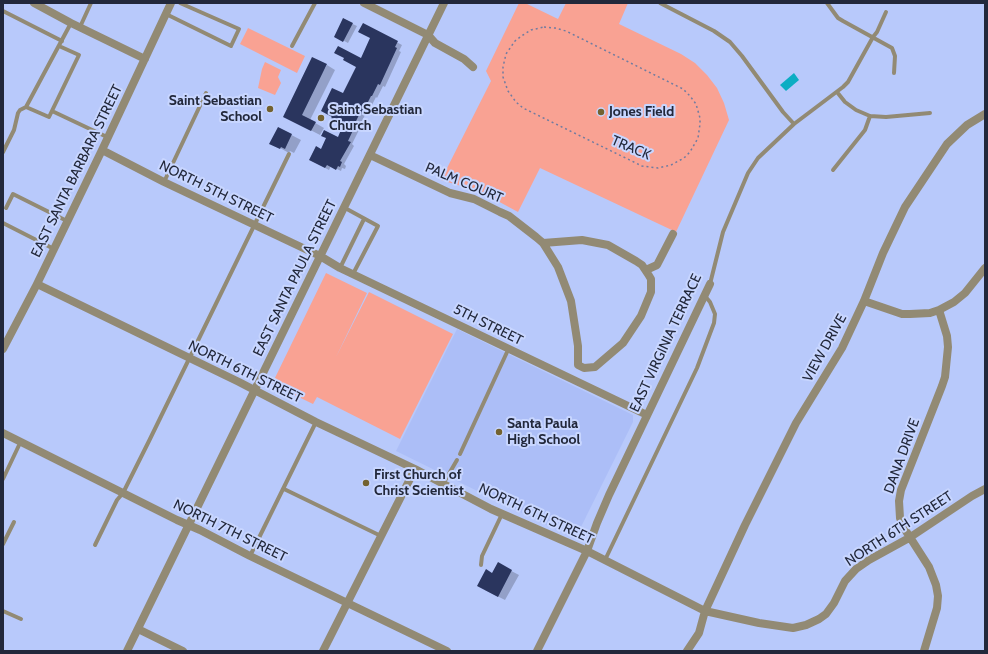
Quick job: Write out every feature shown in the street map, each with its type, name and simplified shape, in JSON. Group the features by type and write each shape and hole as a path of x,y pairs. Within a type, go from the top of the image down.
{"street":[{"path":"34,3 44,5 71,23 145,59"},
{"name":"EAST SANTA BARBARA STREET","path":"3,349 54,249 171,3"},
{"path":"364,3 428,35 435,43 473,67"},
{"name":"EAST SANTA PAULA STREET","path":"127,651 444,3"},
{"name":"VIEW DRIVE","path":"687,651 699,633 705,611 745,525 796,423 842,348 864,301 883,253 897,223 941,152 962,130 985,114"},
{"name":"NORTH 5TH STREET","path":"102,150 164,182 320,256"},
{"name":"PALM COURT","path":"370,155 450,192 474,200 500,212 528,230 543,243 558,267 569,295 575,320 578,346 578,365 584,368 595,367 613,352 627,338 641,316 651,292 651,280 646,270"},
{"path":"543,243 582,240 608,245 628,255 642,265 646,270 657,265 673,234"},
{"name":"5TH STREET","path":"320,256 340,268 508,350 647,415"},
{"path":"864,301 902,314 924,314 939,310 954,302 964,293 985,268"},
{"name":"NORTH 6TH STREET","path":"37,284 255,390 316,422 414,469 502,514 587,551 705,611 793,628 806,625 819,619 830,609 845,581 856,569 869,560 909,538 967,499 985,489"},
{"name":"EAST VIRGINIA TERRACE","path":"537,651 587,551 597,523 710,284"},
{"name":"DANA DRIVE","path":"924,651 937,608 938,596 936,585 929,567 909,538 900,518 899,500 901,490 942,386 947,362 948,347 947,336 939,310"},
{"name":"NORTH 7TH STREET","path":"3,432 250,556 447,651"},
{"path":"325,650 414,469"},
{"path":"138,629 183,651"}],"lane":[{"path":"80,27 91,3"},
{"path":"166,14 231,46 239,29 180,3"},
{"path":"292,46 315,3"},
{"path":"660,3 714,31 730,42 783,112 794,124"},
{"path":"827,3 838,18 893,49 895,56 894,73"},
{"path":"3,12 62,41"},
{"name":"EAST VIRGINIA TERRACE","path":"710,284 723,232 748,172 758,158 794,124 848,82 886,12"},
{"path":"3,152 14,130 18,113 26,107 71,23"},
{"path":"26,107 48,117 52,111 79,55 59,46"},
{"path":"837,92 845,102 856,110 870,116 886,117 930,113"},
{"path":"164,182 206,93"},
{"path":"52,111 107,138"},
{"path":"833,170 865,130 870,116"},
{"path":"95,545 117,500 123,492 289,154"},
{"path":"6,208 13,194 67,221"},
{"path":"345,208 378,226 353,274"},
{"path":"340,268 364,218"},
{"path":"3,223 54,249"},
{"path":"605,560 698,368 714,323 715,314 705,295"},
{"path":"460,454 508,350"},
{"path":"250,556 316,422"},
{"path":"3,479 21,441"},
{"path":"443,484 457,460"},
{"path":"284,489 381,536"},
{"path":"481,565 482,556 502,514"},
{"path":"3,544 14,522"},
{"path":"3,611 21,619"}],"path":[{"name":"TRACK","path":"551,27 566,31 675,84 687,92 693,99 698,109 700,124 698,138 690,152 684,158 671,166 658,168 642,166 523,108 516,102 508,91 503,77 506,54 512,45 523,35 536,29 551,27"}],"shaded area":[{"name":"Jones Field","path":"519,3 525,3 558,19 566,3 628,3 619,24 681,54 695,63 717,88 724,103 729,120 676,232 540,168 518,212 481,192 441,180 491,81 486,71"},
{"path":"248,28 305,56 297,73 240,44"},
{"path":"265,62 281,70 278,77 281,83 275,95 258,88"},
{"path":"794,73 799,80 786,91 780,85"},
{"path":"326,273 367,293 336,357 369,292 453,334 400,439 317,397 313,404 272,384"},
{"path":"457,329 633,415 633,422 575,539 396,451"}],"building":[{"path":"343,18 353,23 343,42 334,37"},
{"path":"363,23 398,41 395,47 397,48 380,85 378,84 362,114 360,113 355,123 356,124 348,141 351,142 340,161 342,162 340,167 338,166 336,170 327,165 325,168 309,160 316,146 321,149 326,138 321,136 324,130 338,137 343,125 321,111 332,88 343,93 356,67 334,53 338,46 361,58 370,38 358,32"},
{"path":"312,57 327,64 302,115 316,122 311,131 283,117"},
{"path":"278,127 292,134 285,149 281,147 280,149 269,144"},
{"path":"498,562 512,570 498,597 477,586 486,569 492,573"}],"place":[{"name":"Saint Sebastian School","path":"270,109"},
{"name":"Jones Field","path":"601,112"},
{"name":"Saint Sebastian Church","path":"321,118"},
{"name":"Santa Paula High School","path":"499,432"},
{"name":"First Church of Christ Scientist","path":"366,483"}]}
